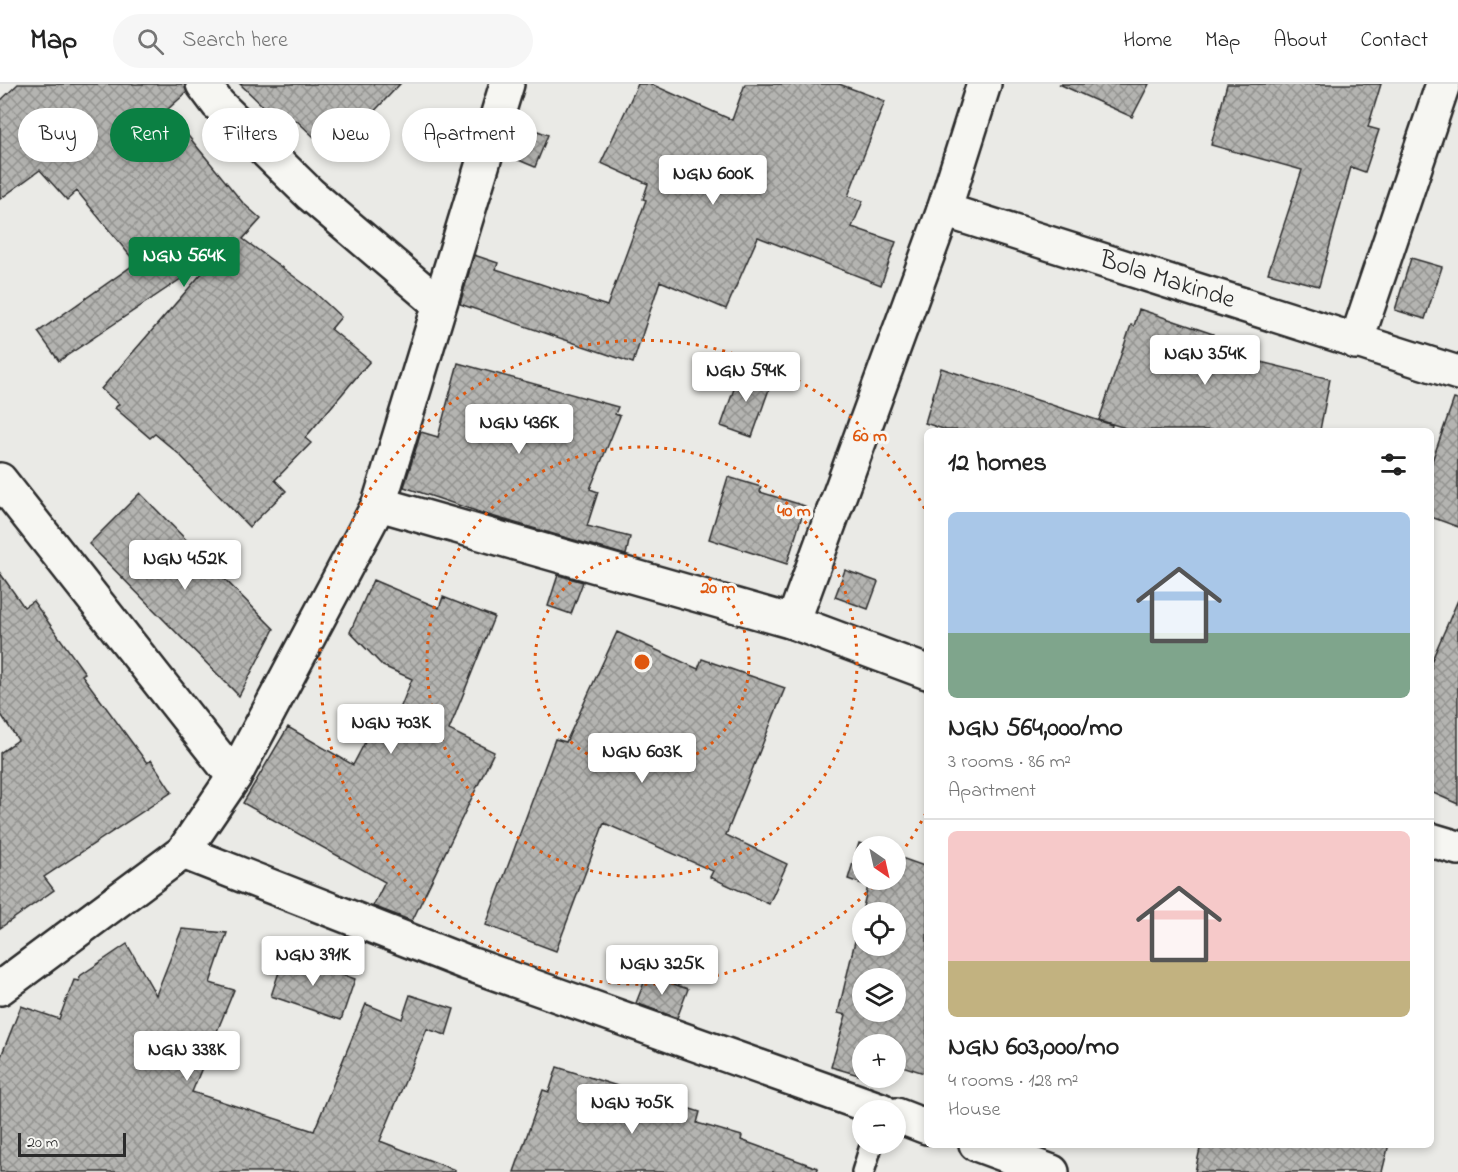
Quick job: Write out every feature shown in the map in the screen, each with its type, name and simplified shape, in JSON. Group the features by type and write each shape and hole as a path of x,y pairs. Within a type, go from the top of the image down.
{"street":[{"path":"203,84 218,104 310,194 439,304"},
{"path":"0,988 183,852 234,777 379,504 507,84"},
{"path":"793,622 944,210 984,84"},
{"path":"1356,342 1443,84"},
{"name":"Bola Makinde","path":"944,210 1458,374"},
{"path":"0,480 234,777"},
{"path":"379,504 793,622 924,671"},
{"path":"1434,841 1458,848"},
{"path":"183,852 464,962 853,1100"},
{"path":"906,1119 924,1126"},
{"path":"987,1148 1052,1172"}],"lane":[{"path":"863,1172 869,1154"}],"building":[{"path":"18,84 185,84 187,92 169,108 110,108 110,162 190,162 190,138 202,153 202,162 209,162 243,203 261,219 243,239 311,289 341,317 331,329 370,361 305,438 311,443 275,480 286,491 249,527 180,455 155,434 150,438 115,408 119,404 101,389 209,265 206,262 59,361 38,332 136,263 77,191 67,200 40,170 0,199 0,101"},
{"path":"240,84 400,84 377,108 311,108 311,134 299,123 299,108 265,108"},
{"path":"638,84 651,84 732,120 745,84 839,84 885,101 848,196 863,201 852,227 896,242 881,285 758,237 726,309 660,281 633,363 460,304 474,255 498,263 496,269 607,306 646,200 643,199 648,184 601,163"},
{"path":"1059,84 1149,84 1132,117"},
{"path":"1227,84 1381,84 1368,127 1379,130 1365,172 1351,167 1319,286 1268,273 1302,170 1211,145"},
{"path":"537,131 548,135 535,167 523,162 537,162"},
{"path":"1411,258 1442,267 1425,319 1395,310"},
{"path":"1139,309 1213,334 1208,349 1330,379 1320,428 1125,428 1099,420 1131,325 1134,326"},
{"path":"458,363 618,407 615,414 620,416 590,489 598,492 587,526 630,537 626,555 488,515 404,487 421,432 438,437"},
{"path":"941,368 1112,425 1111,428 940,428 925,423"},
{"path":"741,369 772,381 752,437 721,426"},
{"path":"1454,399 1458,400 1458,527 1434,518 1434,456"},
{"path":"728,477 761,487 760,492 805,506 787,564 709,539"},
{"path":"140,493 274,629 239,696 89,544"},
{"path":"845,570 878,582 868,609 835,597"},
{"path":"0,573 24,607 33,601 85,673 82,675 147,763 151,760 172,792 44,877 54,890 0,928 0,753 18,740 0,713"},
{"path":"558,575 583,582 571,614 548,606"},
{"path":"373,580 439,608 443,597 494,617 449,730 494,752 412,921 373,906 385,882 243,803 288,727 353,765 373,727 389,736 412,679 383,666 350,632"},
{"path":"1458,600 1458,804 1434,793 1434,655"},
{"path":"617,632 698,669 702,659 785,688 726,835 787,864 769,904 710,877 713,871 604,823 556,951 486,925 555,739 566,742"},
{"path":"906,860 924,866 924,1073 906,1067 906,1034 852,1034 852,1073 831,1067 846,1015 838,1013 852,954 852,956 906,956 906,902 864,902 867,890 906,890"},
{"path":"852,866 852,880 848,879"},
{"path":"182,929 227,933 210,983 234,990 192,1092 314,1131 366,1004 402,1019 410,995 454,1009 446,1035 427,1029 380,1141 455,1170 455,1172 0,1172 0,1059 21,1006 59,1019 74,980 79,981 80,976 127,944 156,995"},
{"path":"285,954 355,979 341,1020 271,996"},
{"path":"647,975 688,989 677,1018 636,1003"},
{"path":"557,1067 700,1112 697,1123 742,1136 741,1140 818,1168 817,1172 514,1172 543,1090 549,1092"},
{"path":"1200,1148 1388,1148 1382,1172 1195,1172"}]}
